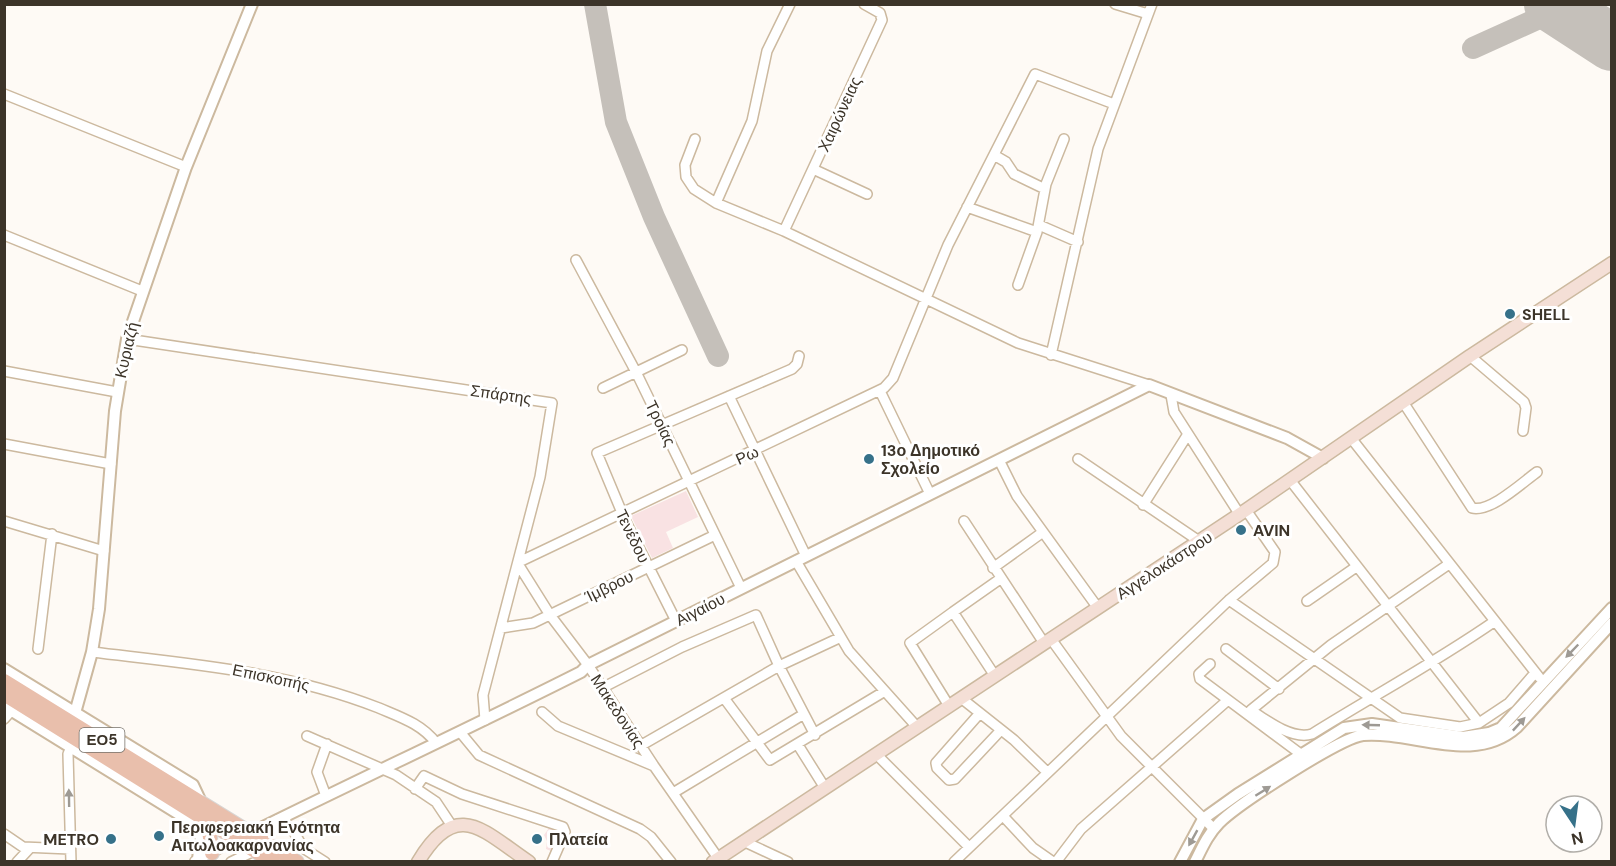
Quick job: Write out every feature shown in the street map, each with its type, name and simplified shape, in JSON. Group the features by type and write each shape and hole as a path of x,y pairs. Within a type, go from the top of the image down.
{"main road":[{"name":"Αγγελοκάστρου","path":"716,860 1243,513 1470,356 1611,263"},
{"path":"7,687 34,687"},
{"name":"ΕΟ5","path":"7,687 200,800 297,861"},
{"name":"ΕΟ5","path":"7,687 198,816 238,839 255,854 273,861"},
{"path":"198,816 209,830 218,859"},
{"path":"418,861 439,833 452,826 470,825 484,831 529,861"}],"street":[{"name":"Κυριαζή","path":"75,713 92,652 104,551 117,392 127,339 186,167 252,4"},
{"path":"716,203 752,121 767,51 790,4"},
{"name":"Χαιρώνειας","path":"784,231 882,20 880,13 864,4"},
{"path":"1115,4 1148,14"},
{"path":"1051,355 1098,149 1152,4"},
{"name":"Ρω","path":"518,563 621,512 880,391 893,378 925,297 967,207 1035,74 1114,104"},
{"path":"4,94 186,167"},
{"path":"695,139 685,165 688,181 694,189 716,203 784,231 1001,335 1051,355 1149,385 1287,438 1323,458"},
{"path":"1018,285 1038,228 1045,189 1064,139"},
{"path":"994,155 1006,162 1014,174 1045,189"},
{"path":"813,168 867,194"},
{"path":"967,207 1078,242"},
{"path":"4,235 142,291"},
{"name":"Τροίας","path":"576,260 636,372 741,588"},
{"name":"Σπάρτης","path":"127,339 550,401 552,407 540,477 483,695 485,720"},
{"path":"603,388 682,350"},
{"path":"662,424 792,369 797,364 799,356"},
{"path":"1470,356 1524,402 1526,408 1523,431"},
{"path":"4,371 117,392"},
{"name":"Αιγαίου","path":"253,832 381,768 485,720 581,672 588,665 1149,385"},
{"path":"880,391 930,494"},
{"path":"954,861 1275,558 1275,552 1243,513 1174,412 1171,394"},
{"path":"729,396 839,638 917,727"},
{"path":"1403,402 1473,509 1481,509 1495,502 1537,472"},
{"name":"Τενέδου","path":"662,424 599,450 597,454 604,476 621,512 676,621"},
{"path":"1143,505 1188,434"},
{"path":"1351,438 1543,680"},
{"path":"4,444 111,464"},
{"path":"1078,459 1199,542"},
{"path":"999,460 1017,496 1098,608"},
{"path":"1290,480 1479,723"},
{"path":"4,521 104,551"},
{"path":"964,521 1000,579 1121,736 1214,829"},
{"path":"993,568 1043,532"},
{"path":"38,649 52,534"},
{"name":"Ίμβρου","path":"501,628 527,625 550,615 714,535"},
{"name":"Μακεδονίας","path":"518,563 550,615 588,665 716,860"},
{"path":"1449,564 1315,658 1251,710 1281,728 1301,736 1312,734 1370,698 1434,663 1495,621"},
{"path":"1307,601 1356,567"},
{"path":"949,706 910,643 1000,579"},
{"path":"1229,600 1400,718 1460,727 1479,723 1543,680 1611,623"},
{"path":"1180,861 1203,819 1344,728 1361,724 1463,736 1489,733 1501,728 1611,608"},
{"path":"953,612 995,676"},
{"path":"602,688 752,615 757,616 778,666 815,735"},
{"path":"640,746 778,666 839,638"},
{"path":"1226,649 1279,688"},
{"name":"Επισκοπής","path":"92,652 242,670 289,679 350,697 408,720 426,732 436,743"},
{"path":"1210,664 1199,674 1199,678 1310,762"},
{"path":"4,669 193,785 200,800"},
{"path":"1195,861 1214,829 1247,801 1343,741 1363,735 1467,746 1499,741 1517,728 1543,680"},
{"path":"724,698 770,760 885,692"},
{"path":"961,698 1001,730 1047,772"},
{"path":"1003,816 1033,848 1054,861 1081,828 1228,700"},
{"path":"7,711 71,747 195,824 201,839 196,860 218,859 238,839"},
{"path":"542,712 558,726 654,766"},
{"path":"980,713 936,763 937,768 949,780 955,779 1001,730"},
{"path":"673,793 804,714"},
{"path":"460,732 479,755 645,832 671,861"},
{"path":"307,736 381,768 436,802 452,826"},
{"path":"326,796 317,771 327,744"},
{"path":"798,745 825,788"},
{"path":"71,747 68,754 71,861"},
{"path":"876,754 969,847"},
{"path":"415,789 424,776 462,794 563,827 565,832 552,861"},
{"path":"277,820 294,832 303,848 325,861"},
{"path":"4,834 20,845 30,848 70,849"},
{"path":"743,841 788,861"},
{"path":"17,861 30,848"},
{"path":"231,861 255,854"}],"shaded area":[{"path":"686,491 698,517 666,532 673,548 652,558 631,516"},
{"path":"551,825 561,829 551,851 546,849 547,841 544,835"}],"taxiway":[{"path":"595,4 616,122 654,217 718,356"},
{"path":"1473,48 1570,4"}],"runway":[{"path":"1552,4 1612,43"}],"place":[{"name":"SHELL","path":"1510,314"},
{"name":"13ο Δημοτικό Σχολείο","path":"869,459"},
{"name":"AVIN","path":"1241,530"},
{"name":"Περιφερειακή Ενότητα Αιτωλοακαρνανίας","path":"159,836"},
{"name":"METRO","path":"111,839"},
{"name":"Πλατεία","path":"537,839"}]}
